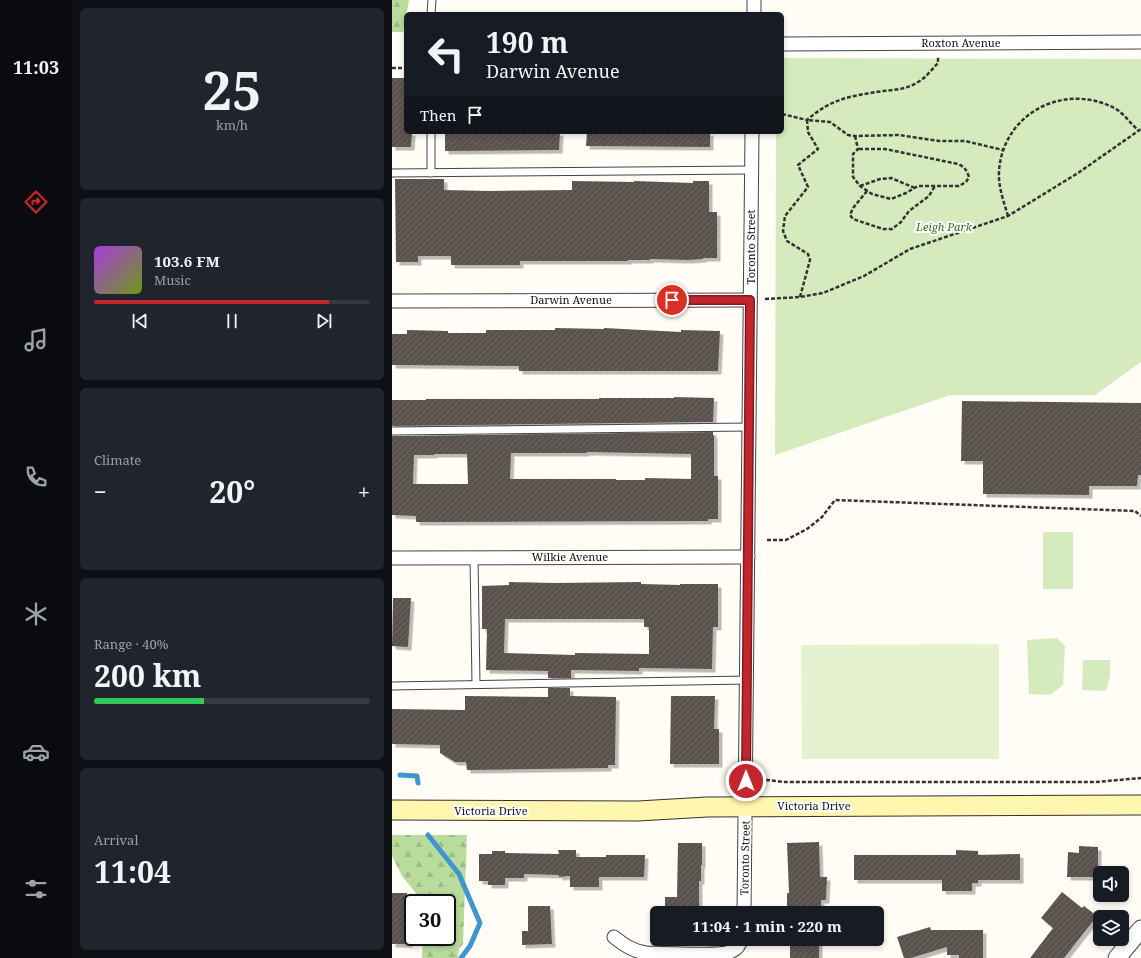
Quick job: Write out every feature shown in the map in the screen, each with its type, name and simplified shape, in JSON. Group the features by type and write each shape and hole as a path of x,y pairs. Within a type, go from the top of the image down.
{"main road":[{"name":"Victoria Drive","path":"392,810 638,811 694,807 746,806 1141,804"}],"street":[{"path":"754,0 754,12"},
{"name":"Roxton Avenue","path":"784,44 1141,42"},
{"name":"Toronto Street","path":"744,906 752,134"},
{"name":"Darwin Avenue","path":"392,301 750,300"},
{"name":"Wilkie Avenue","path":"392,558 748,557"},
{"path":"1117,958 1141,928"},
{"path":"614,937 628,948 637,952 646,953 712,954 729,952 736,946"}],"lane":[{"path":"431,12 432,0"},
{"path":"430,134 431,173"},
{"path":"392,173 751,170"},
{"path":"392,431 749,427"},
{"path":"474,557 476,684"},
{"path":"392,686 747,680"}],"path":[{"path":"807,120 818,110 839,99 906,88 919,82 938,63 938,43"},
{"path":"392,68 404,68"},
{"path":"750,300 800,297 823,293 864,276 910,249 1008,216 1078,173 1139,129 1117,110 1103,104 1084,99 1068,99 1049,103 1034,111 1020,122 1003,150 999,173 1002,195 1008,216"},
{"path":"784,114 807,120 830,122 848,135 899,135 939,140 965,141 1003,150"},
{"path":"800,297 810,260 808,254 787,241 783,232 785,216 808,187 798,165 818,149 808,132 807,120"},
{"path":"855,136 858,149"},
{"path":"858,149 885,149 958,164 963,166 968,172 969,177 966,182 959,186 935,186 918,186 906,194 891,198 872,194 860,186 853,177 853,154 858,149"},
{"path":"860,186 880,179 891,178 915,188"},
{"path":"867,191 853,208 850,215 853,219 883,229 892,229 901,222 909,211 929,196 935,186"},
{"path":"767,540 786,540 807,529 822,517 835,500 1136,511 1141,516"},
{"path":"764,782 767,780 785,782 1096,782 1141,778"}],"green space":[{"path":"392,0 409,0 407,12 404,12 403,32 392,32"},
{"name":"Leigh Park","path":"784,58 1141,59 1141,362 1095,395 950,395 775,455 776,134 784,134"},
{"path":"1043,532 1073,532 1073,589 1043,589"},
{"path":"1057,638 1065,646 1063,685 1050,695 1029,694 1027,640"},
{"path":"999,644 999,759 802,759 801,645"},
{"path":"1083,660 1110,660 1110,676 1106,691 1082,690"},
{"path":"392,835 467,835 463,944 459,949 458,958 422,958 423,946 456,946 456,894 417,894 402,876 392,856"}],"building":[{"path":"392,78 404,78 404,134 412,134 411,147 392,147"},
{"path":"445,134 560,134 559,150 445,151"},
{"path":"587,134 710,134 710,147 586,146"},
{"path":"395,179 444,179 444,190 489,191 572,190 572,181 693,183 693,181 709,181 709,212 717,212 717,258 688,260 650,259 628,261 520,261 520,265 451,265 451,256 418,256 418,262 396,262"},
{"path":"555,328 604,328 681,332 681,330 720,331 718,371 519,371 519,366 392,365 392,334 407,334 407,330 448,331 448,333 486,333 486,330 555,330"},
{"path":"674,397 714,398 713,422 392,426 392,400 599,399"},
{"path":"962,401 1141,403 1141,475 1138,475 1137,486 1089,486 1089,495 983,494 983,461 961,461"},
{"path":"713,432 714,476 718,476 718,519 708,519 708,521 416,522 416,516 392,515 392,436","holes":["587,452 691,454 691,479 510,479 511,453","467,454 468,484 413,484 414,455"]},
{"path":"509,582 641,582 641,584 680,585 718,584 718,627 713,627 712,669 639,668 639,671 571,670 571,678 548,678 548,671 486,670 487,629 482,629 482,586 509,585","holes":["505,619 644,619 644,627 649,627 649,654 575,653 575,655 504,653"]},
{"path":"393,598 411,598 408,647 392,646"},
{"path":"548,688 570,688 570,696 616,697 615,765 608,765 608,768 467,770 466,762 455,762 440,753 440,745 392,744 392,709 465,710 465,696 548,697"},
{"path":"671,696 715,696 714,729 719,729 719,764 670,764"},
{"path":"819,842 820,877 827,877 826,900 821,900 821,906 787,906 787,893 789,893 787,843"},
{"path":"678,843 702,843 699,906 665,906 665,897 677,897"},
{"path":"1079,846 1098,847 1098,866 1093,866 1093,877 1067,877 1068,852 1079,853"},
{"path":"558,850 576,850 576,857 645,855 644,877 599,877 599,887 570,887 570,876 559,877 559,875 524,874 524,878 505,878 505,885 488,885 488,881 479,881 479,854 492,854 492,851 505,851 505,853 559,854"},
{"path":"956,850 978,851 978,855 1020,854 1020,880 978,880 978,883 972,883 972,891 942,891 942,880 854,880 854,855 956,855"},
{"path":"1062,892 1082,908 1084,906 1093,913 1093,921 1064,958 1030,958 1053,928 1041,918"},
{"path":"392,893 407,893 404,894 404,944 392,944"},
{"path":"528,906 550,906 552,944 522,945 522,931 528,931"},
{"path":"930,927 931,930 983,930 983,958 959,958 959,955 947,955 947,947 911,958 904,958 897,937"},
{"path":"790,946 819,946 819,958 790,958"}],"waterway":[{"path":"400,775 417,776 418,783"},
{"path":"428,835 459,874 480,923 470,946 461,958"}],"route":[{"path":"672,300 750,300 746,781"}]}
